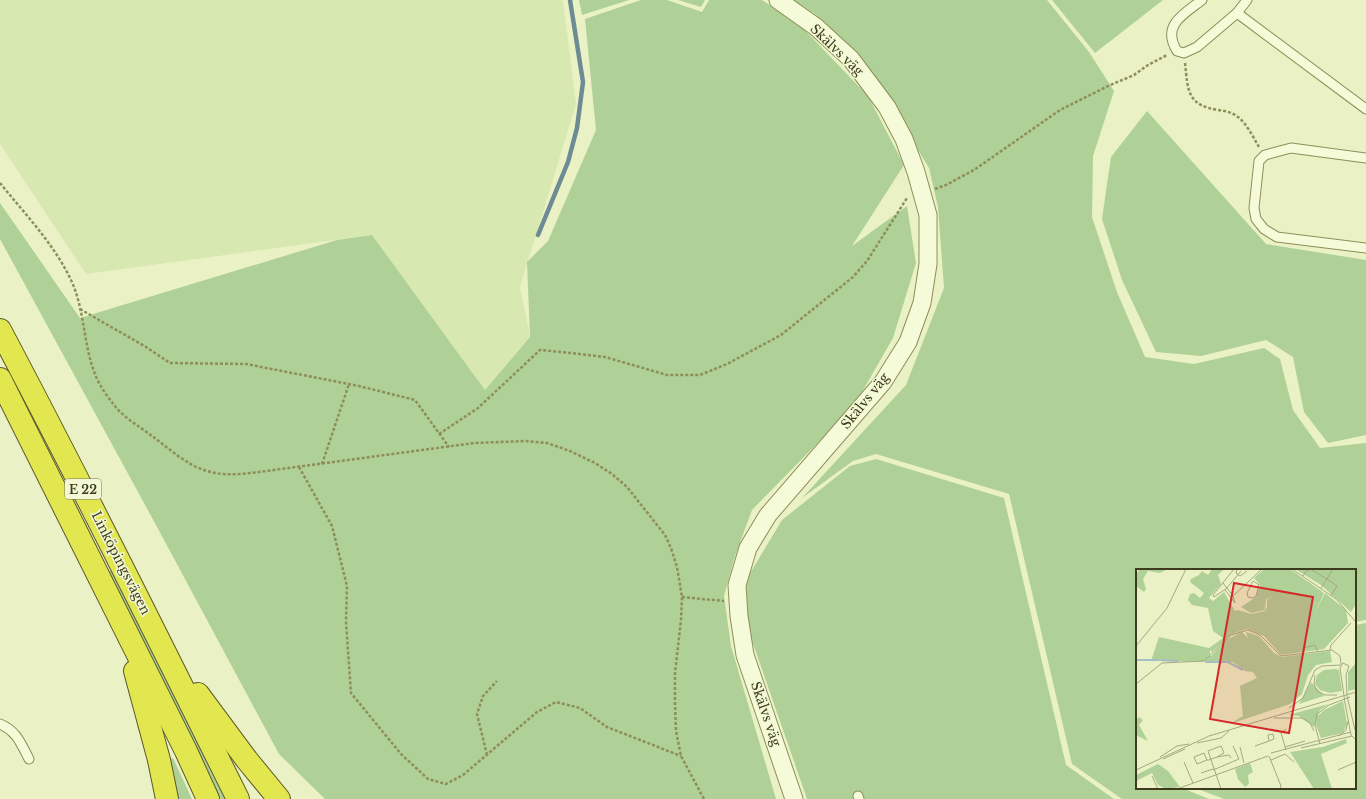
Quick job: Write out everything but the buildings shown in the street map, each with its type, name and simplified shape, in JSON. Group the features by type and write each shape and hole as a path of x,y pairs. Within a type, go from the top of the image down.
{"highway":[{"name":"Linköpingsvägen","path":"0,330 50,424 165,650 238,799"},
{"name":"Linköpingsvägen","path":"0,379 208,799"},
{"path":"122,623 159,760 167,799"},
{"path":"165,650 247,760 279,799"}],"street":[{"name":"Skälvs väg","path":"778,0 816,27 851,60 887,107 904,139 916,172 916,195 928,215 928,264 922,303 908,342 884,382 768,515 748,548 737,585 739,616 745,654 794,799"}],"lane":[{"path":"1202,0 1176,21 1171,32 1172,42 1181,52 1197,47 1236,13 1247,0"},
{"path":"1236,13 1366,109"},
{"path":"1366,158 1291,148 1265,155 1259,161 1254,208 1256,218 1264,229 1276,237 1366,248"},
{"path":"0,724 9,728 19,739 29,759"}],"path":[{"path":"902,198 946,185 974,170 1060,110 1134,75 1148,64 1181,52 1188,88 1194,100 1202,106 1229,112 1238,117 1265,155"},
{"path":"0,182 51,246 72,281 95,375 114,406 125,417 180,457 199,468 225,474 259,472 474,443 526,441 547,443 570,451 601,467 627,487 665,535 678,567 682,597 675,673 674,703 676,731 682,756 704,799"},
{"path":"439,434 478,408 540,350 605,358 667,375 700,375 727,364 780,335 853,277 867,261 916,195"},
{"path":"80,309 146,347 170,363 246,364 349,384 415,400 449,447"},
{"path":"322,464 349,384"},
{"path":"299,467 332,526 348,586 346,622 351,693 401,754 428,779 446,784 463,776 537,712 556,702 580,708 608,728 682,756"},
{"path":"682,597 738,602"},
{"path":"487,755 477,714 483,696 497,680"}],"green space":[{"path":"0,0 563,0 576,104 520,287 530,337 485,390 372,235 86,274 0,144"},
{"path":"579,0 629,0 582,15"},
{"path":"641,0 667,0 702,12 709,0 762,0 798,23 868,96 904,165 852,246 907,206 916,263 893,338 854,406 752,510 734,559 724,596 731,646 776,799 325,799 279,754 0,239 0,203 80,318 337,240 372,235 485,390 530,337 527,262 548,241 596,130 585,19"},
{"path":"678,0 705,0 701,7"},
{"path":"793,0 1047,0 1089,52 1114,91 1093,156 1092,217 1117,292 1145,357 1194,364 1264,348 1280,359 1293,410 1320,448 1366,443 1366,620 1356,622 1356,569 1136,569 1136,789 1184,789 1209,799 1122,799 1072,764 1009,494 876,454 853,461 802,498 906,385 944,288 938,207 929,168 870,71 815,14"},
{"path":"1052,0 1163,0 1095,53"},
{"path":"1147,111 1266,244 1366,260 1366,435 1328,443 1304,412 1293,357 1266,340 1201,356 1156,352 1122,280 1102,219 1111,157"},
{"path":"876,459 1004,498 1066,765 1114,799 807,799 749,632 746,580 782,520 850,466"},
{"path":"109,571 112,571 227,799 217,799"},
{"path":"1366,623 1366,799 1224,799 1198,789 1356,789 1356,625"},
{"path":"173,758 192,799 178,799 170,759"}],"waterway":[{"path":"538,235 568,162 577,128 583,82 570,0"}]}
